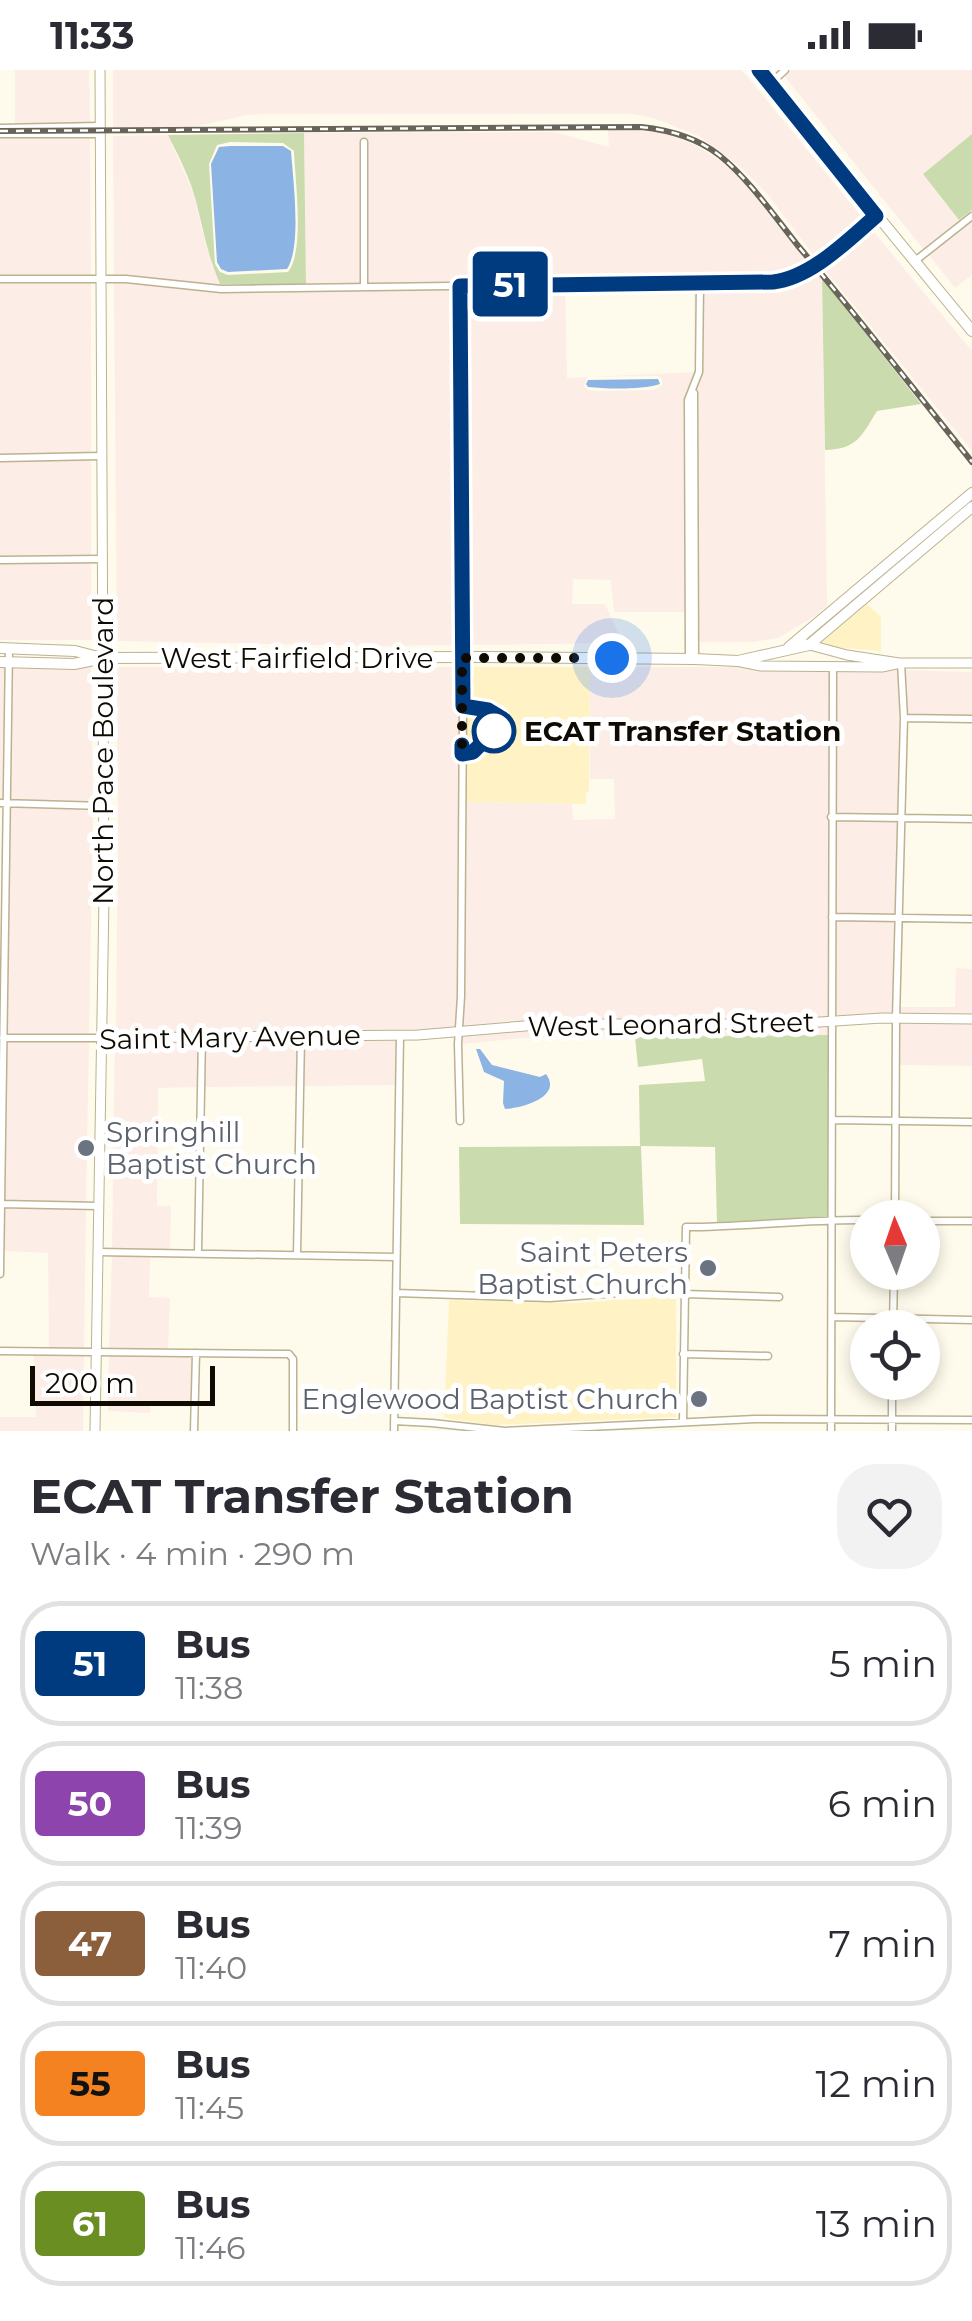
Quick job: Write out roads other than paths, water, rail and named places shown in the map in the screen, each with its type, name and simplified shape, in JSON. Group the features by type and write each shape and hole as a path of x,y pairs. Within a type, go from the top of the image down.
{"main road":[{"name":"North Pace Boulevard","path":"95,1431 104,806 100,70"},
{"path":"764,77 972,331"},
{"name":"West Fairfield Drive","path":"5,662 74,664 104,658 738,661 781,652 795,642 972,493"},
{"path":"781,652 809,645 972,507"},
{"path":"795,642 902,664"},
{"name":"West Fairfield Drive","path":"4,648 75,650 104,658"},
{"path":"738,661 761,666 882,668 972,662"},
{"name":"West Leonard Street","path":"460,1031 548,1024 972,1019"},
{"name":"Saint Mary Avenue","path":"102,1038 460,1031"}],"street":[{"path":"764,77 776,70"},
{"path":"764,77 785,70"},
{"path":"0,131 100,130"},
{"path":"364,142 364,286"},
{"path":"0,279 134,279 221,289 773,282 790,280 815,266 876,216"},
{"path":"914,262 972,216"},
{"path":"692,659 687,438 688,400 699,372 700,283"},
{"path":"460,286 460,1121"},
{"path":"0,458 102,456"},
{"path":"0,560 102,559"},
{"path":"0,1274 4,648"},
{"path":"896,1200 902,664"},
{"path":"831,1431 832,667"},
{"path":"904,718 972,719"},
{"path":"3,803 104,806"},
{"path":"831,817 972,819"},
{"path":"832,917 972,919"},
{"path":"297,1255 301,1035"},
{"path":"394,1431 400,1035"},
{"path":"198,1253 202,1036"},
{"name":"Saint Mary Avenue","path":"2,1038 102,1038"},
{"path":"832,1120 972,1122"},
{"path":"0,1204 99,1206"},
{"path":"683,1422 686,1227 850,1220"},
{"path":"940,1220 972,1221"},
{"path":"98,1252 396,1257"},
{"path":"396,1293 550,1298 684,1291 778,1297"},
{"path":"832,1317 850,1319"},
{"path":"940,1321 972,1320"},
{"path":"0,1351 291,1354 293,1431"},
{"path":"194,1431 196,1353"},
{"path":"683,1354 768,1356"},
{"path":"892,1400 892,1431"},
{"path":"394,1421 496,1430 683,1422 972,1420"}],"water":[{"path":"283,146 291,151 295,229 287,269 228,272 217,262 211,164 219,147"},
{"path":"658,379 660,384 634,388 596,388 586,384 588,380"},
{"path":"476,1049 492,1065 540,1077 546,1074 549,1089 530,1104 505,1109 504,1081 484,1072"}],"railway":[{"path":"0,131 641,127 682,135 719,155 751,187 972,462"}],"place":[{"name":"ECAT Transfer Station","path":"494,731"},
{"name":"Springhill Baptist Church","path":"86,1148"},
{"name":"Saint Peters Baptist Church","path":"708,1268"},
{"name":"Englewood Baptist Church","path":"699,1399"}]}
